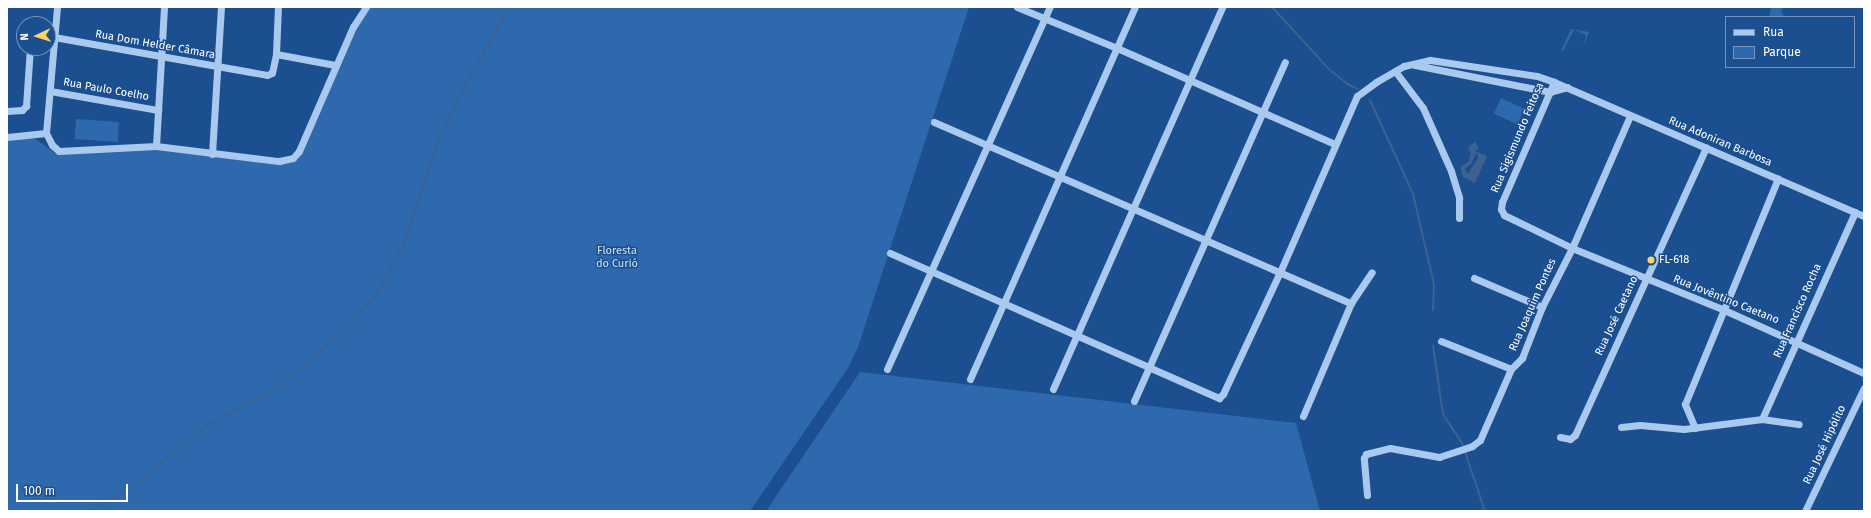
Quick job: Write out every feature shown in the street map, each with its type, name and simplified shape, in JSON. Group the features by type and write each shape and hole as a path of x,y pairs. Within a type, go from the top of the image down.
{"street":[{"path":"56,17 57,7"},
{"path":"156,146 164,7"},
{"path":"212,154 221,7"},
{"path":"278,7 276,54 335,65"},
{"path":"53,56 46,133 52,145 59,151 156,146 279,161 293,158 299,151 335,65 366,7"},
{"path":"1017,7 1045,20 1117,48 1335,144"},
{"path":"887,369 1050,7"},
{"path":"970,379 1136,7"},
{"path":"1053,389 1222,7"},
{"name":"Rua Dom Helder Câmara","path":"56,37 251,73 270,75 276,54"},
{"path":"7,111 22,110 26,106 29,56"},
{"name":"Rua Adoniran Barbosa","path":"1149,368 1216,398 1221,397 1280,272 1357,96 1395,71 1430,60 1446,60 1537,76 1554,82 1864,216"},
{"path":"1134,401 1285,62"},
{"path":"1415,65 1550,92 1567,87"},
{"path":"1395,71 1423,108 1451,171 1459,198 1459,218"},
{"name":"Rua Sigismundo Feitosa","path":"1502,202 1554,82"},
{"name":"Rua Paulo Coelho","path":"50,91 158,110"},
{"name":"Rua Joaquim Pontes","path":"1367,495 1364,458 1373,450 1397,448 1439,457 1465,449 1477,443 1487,428 1511,369 1522,358 1542,307 1572,248 1630,116"},
{"path":"934,122 1351,303"},
{"path":"7,138 46,133"},
{"name":"Rua José Caetano","path":"1560,437 1570,439 1575,435 1647,280 1706,147"},
{"path":"1695,428 1685,409 1685,404 1722,309 1778,178"},
{"name":"Rua Jovêntino Caetano","path":"1502,202 1501,209 1504,215 1572,248 1647,280 1722,309 1796,341 1864,373"},
{"name":"Rua Francisco Rocha","path":"1762,419 1855,212"},
{"path":"890,253 1149,368"},
{"path":"1303,416 1351,303 1372,272"},
{"path":"1474,278 1542,307"},
{"path":"1441,342 1511,369"},
{"name":"Rua José Hipólito","path":"1805,511 1864,388"},
{"path":"1620,427 1695,428 1762,419 1799,424"}],"green space":[{"name":"Floresta do Curió","path":"366,7 969,7 858,347 848,368 750,511 7,511 7,140 34,138 55,153 159,148 298,160 342,49"},
{"path":"1771,7 1783,7 1781,12 1784,16 1769,16"},
{"path":"1571,29 1589,32 1583,46 1586,35 1574,30 1563,51 1561,51"},
{"path":"1501,98 1525,109 1517,124 1494,113"},
{"path":"76,119 119,122 118,142 75,139"},
{"path":"860,372 1296,423 1320,511 766,511"}],"shaded area":[{"path":"1475,142 1479,148 1475,151 1487,156 1475,183 1463,177 1460,167 1468,162 1471,154 1468,148"}],"pier":[{"path":"1477,152 1478,158 1468,174 1465,169 1471,164"}],"waterway":[{"path":"91,511 124,493 207,426 277,387 339,336 376,296 405,241 436,146 464,88 509,7"},
{"path":"1272,7 1330,70 1347,84 1358,89"},
{"path":"1370,100 1413,194 1434,284 1433,310"},
{"path":"1433,345 1443,414 1462,443 1484,508 1482,511"}],"place":[{"name":"FL-618","path":"1651,260"}]}
